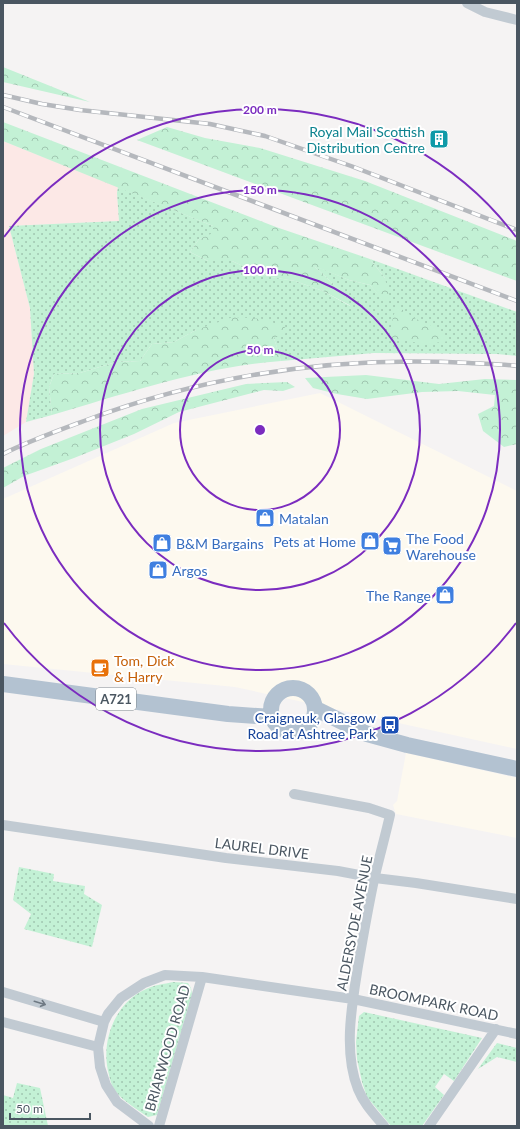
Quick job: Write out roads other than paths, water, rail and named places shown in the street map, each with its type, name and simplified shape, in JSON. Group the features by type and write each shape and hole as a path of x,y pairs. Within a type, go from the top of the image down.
{"main road":[{"name":"A721","path":"3,684 228,714 272,710"},
{"path":"294,688 306,692 314,702 314,714 310,725 305,729 292,732 279,728 275,723 272,710 275,696 287,689 294,688"},
{"path":"314,714 348,724 367,734 407,745 517,769"}],"street":[{"path":"467,3 485,12 517,20"},
{"name":"ALDERSYDE AVENUE","path":"294,794 369,808 390,815 374,878 353,999 350,1038 352,1066 358,1088 367,1107 384,1126"},
{"name":"LAUREL DRIVE","path":"3,825 226,858 338,871 374,878 517,899"},
{"name":"BROOMPARK ROAD","path":"148,1126 117,1102 106,1085 100,1067 98,1047 104,1022 108,1014 121,998 144,983 166,975 202,977 353,999 517,1034"},
{"name":"BRIARWOOD ROAD","path":"159,1126 202,977"},
{"path":"3,992 104,1022"},
{"path":"3,1022 98,1047"},
{"path":"429,1126 496,1029"}],"railway":[{"path":"3,95 42,104 80,110 210,124 265,136 351,166 517,230"},
{"path":"3,107 517,301"},
{"path":"3,454 53,432 131,405 178,391 225,380 321,366 370,362 469,363 517,366"}],"place":[{"name":"Royal Mail Scottish Distribution Centre","path":"439,139"},
{"name":"Matalan","path":"265,518"},
{"name":"Pets at Home","path":"370,541"},
{"name":"B&M Bargains","path":"162,543"},
{"name":"The Food Warehouse","path":"392,546"},
{"name":"Argos","path":"158,570"},
{"name":"The Range","path":"445,595"},
{"name":"Tom, Dick & Harry","path":"100,668"},
{"name":"Craigneuk, Glasgow Road at Ashtree Park","path":"390,725"}]}
